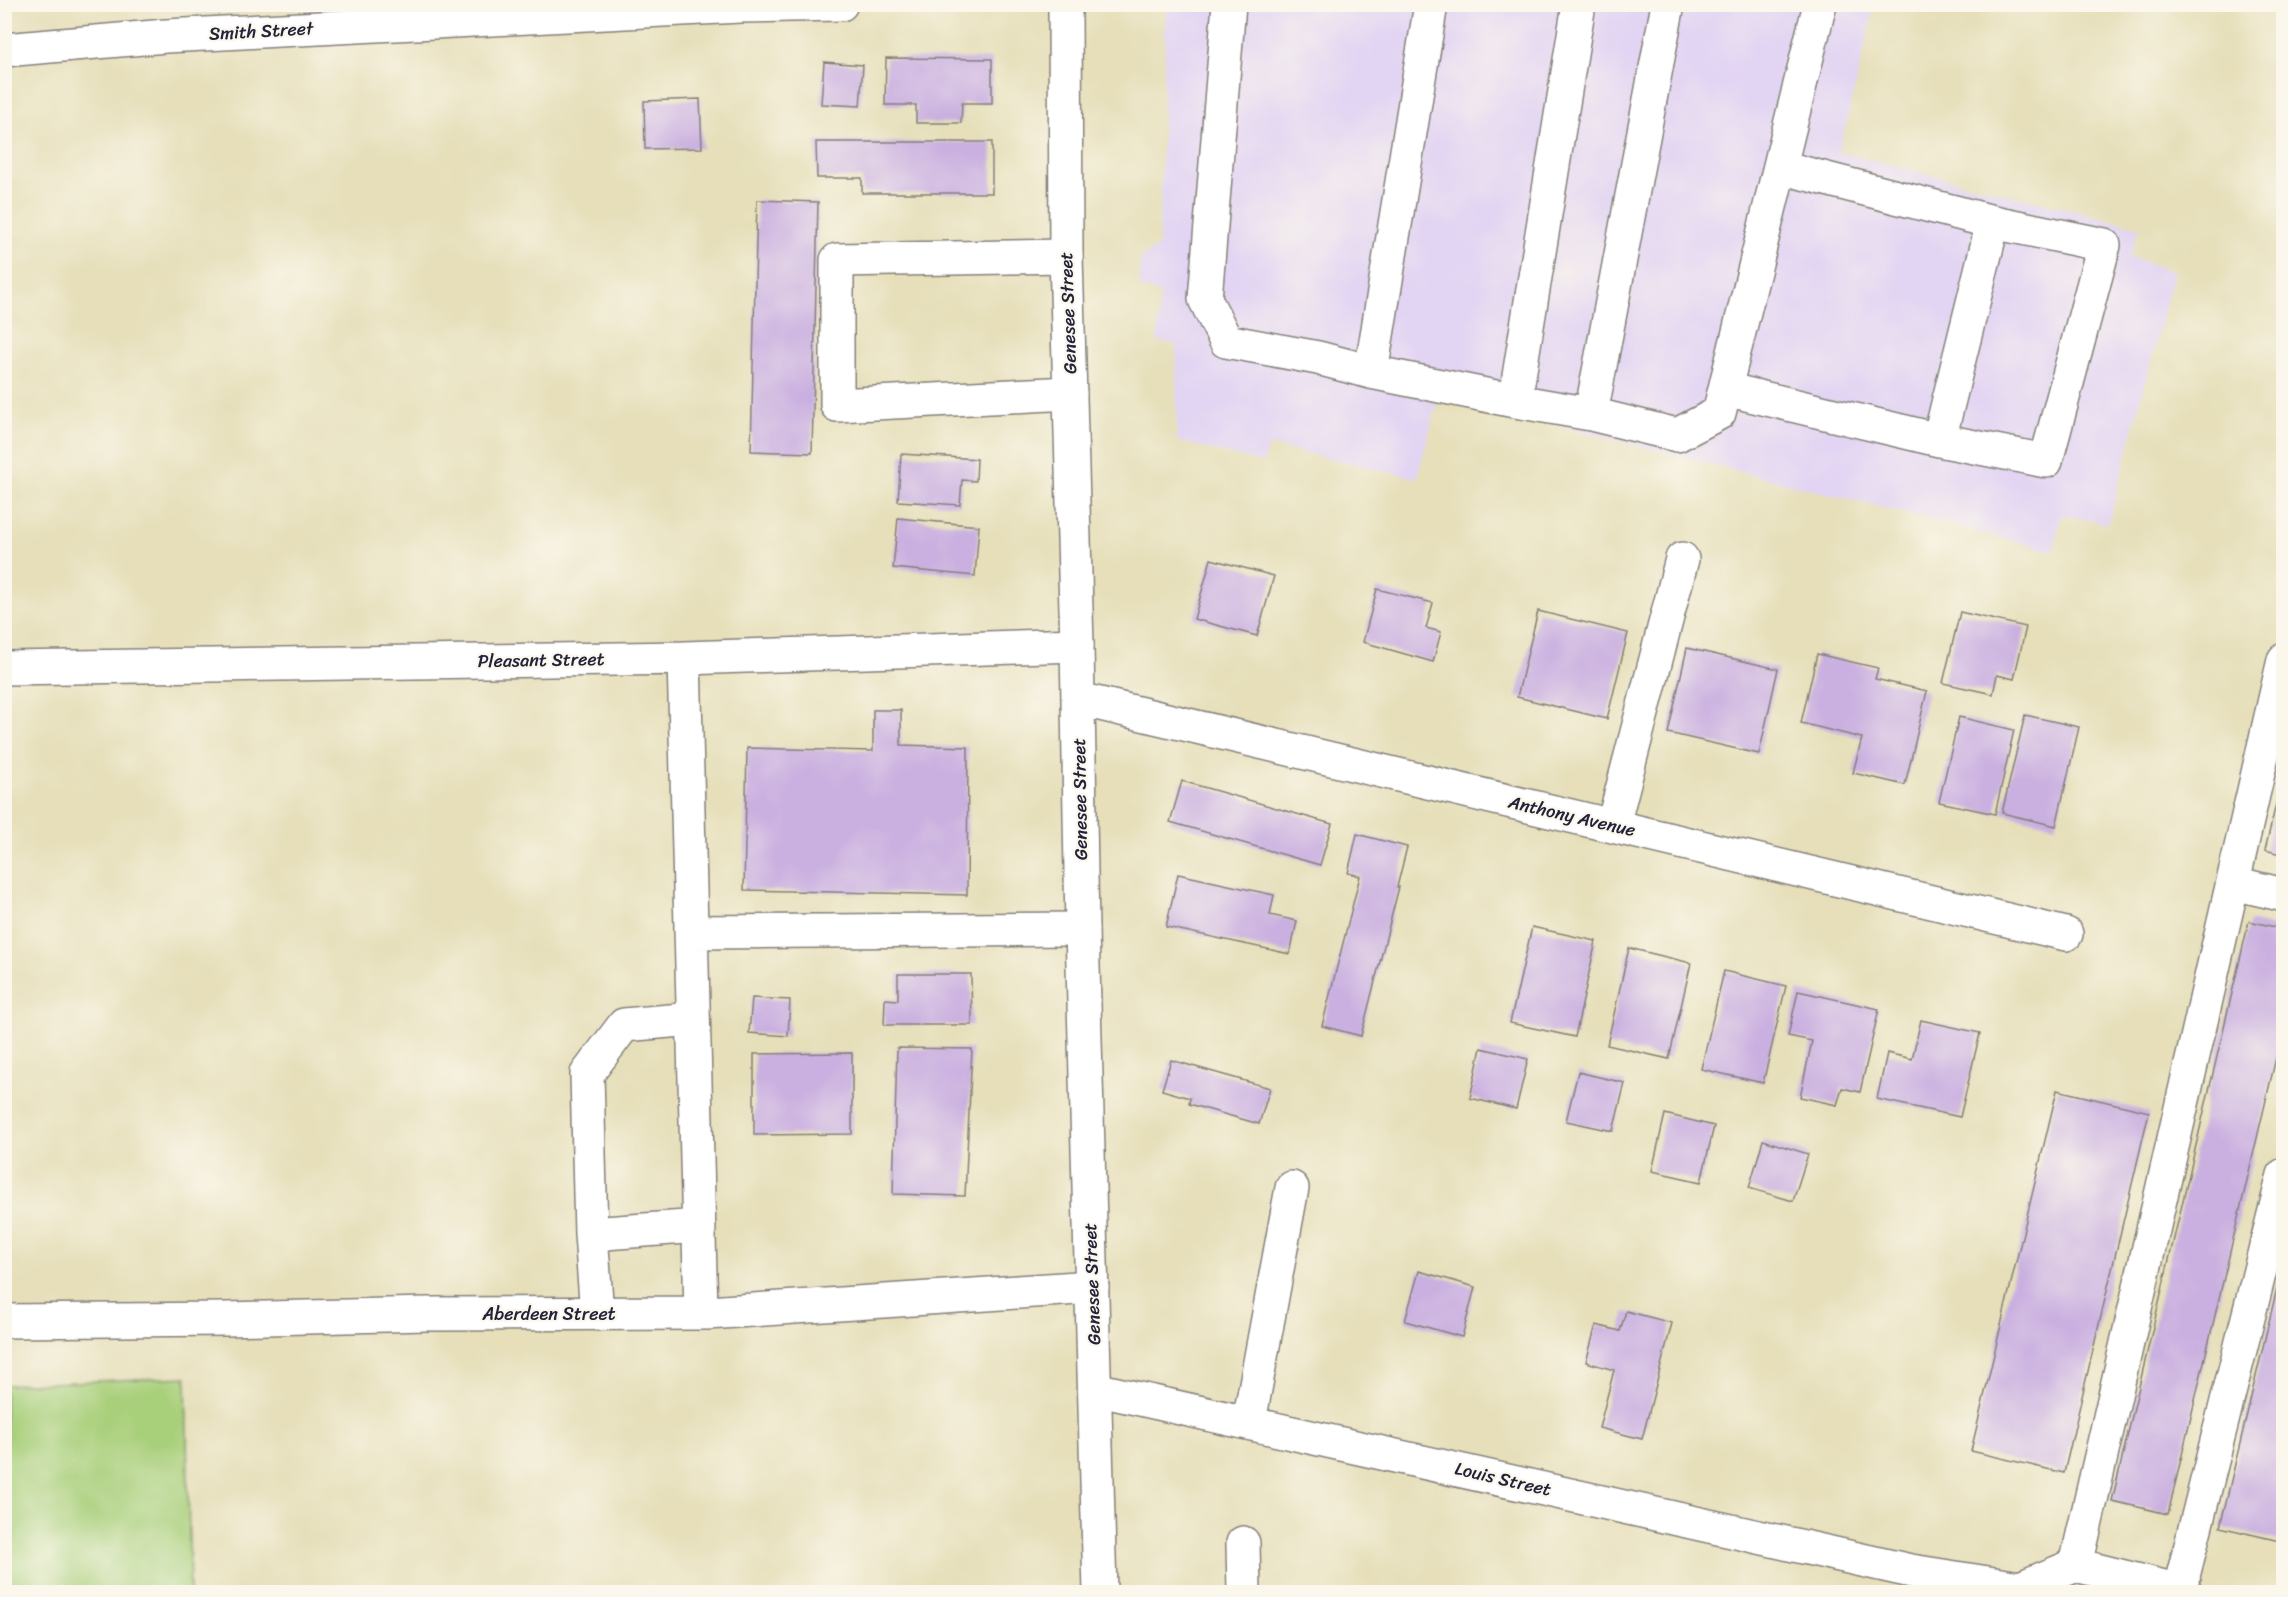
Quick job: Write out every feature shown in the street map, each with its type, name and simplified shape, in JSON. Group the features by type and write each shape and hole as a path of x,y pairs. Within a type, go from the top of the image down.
{"street":[{"name":"Smith Street","path":"4,50 375,15 841,4"},
{"name":"Genesee Street","path":"1065,4 1066,256 1100,1593"},
{"path":"1229,4 1205,299 1226,341 1318,358 1371,372 1515,401 1591,414 1677,435 1719,413 1820,4"},
{"path":"1371,372 1431,4"},
{"path":"1515,401 1579,4"},
{"path":"1591,414 1668,4"},
{"path":"1725,389 1939,440 2046,461 2104,245 1993,222 1780,167"},
{"path":"1939,440 1993,222"},
{"path":"1066,256 837,260 837,405 1070,393"},
{"path":"1613,825 1682,559"},
{"name":"Pleasant Street","path":"4,668 684,658 1077,645"},
{"path":"684,658 701,1313"},
{"path":"2283,660 2076,1565 2181,1592 2283,1174"},
{"name":"Anthony Avenue","path":"1079,699 2066,934"},
{"path":"2233,883 2283,895"},
{"path":"691,932 1082,929"},
{"path":"597,1314 591,1234 587,1074 624,1025 693,1019"},
{"path":"1249,1422 1292,1188"},
{"path":"591,1234 699,1226"},
{"name":"Aberdeen Street","path":"4,1321 701,1313 1092,1287"},
{"name":"Louis Street","path":"1095,1389 1911,1571 2020,1588 2042,1586 2076,1565"},
{"path":"1244,1543 1244,1593"}],"shaded area":[{"path":"1875,4 1839,152 2139,227 2130,257 2174,272 2108,524 2062,514 2053,551 1439,395 1417,478 1269,445 1263,463 1177,441 1176,345 1157,341 1160,293 1140,288 1140,259 1159,246 1166,5"}],"green space":[{"path":"186,1377 190,1592 5,1592 5,1385"}],"building":[{"path":"886,58 992,59 992,103 962,103 961,123 916,123 916,105 885,105"},
{"path":"824,62 863,65 860,106 821,104"},
{"path":"700,99 702,148 645,149 644,101"},
{"path":"816,142 992,142 992,193 862,193 862,178 817,178"},
{"path":"757,200 818,202 812,453 751,451"},
{"path":"901,454 977,459 976,481 962,480 960,505 898,501"},
{"path":"898,518 979,526 975,576 893,568"},
{"path":"1211,559 1274,576 1257,636 1194,619"},
{"path":"1377,589 1433,603 1426,628 1441,632 1433,662 1363,642"},
{"path":"1538,611 1628,633 1607,719 1517,697"},
{"path":"1960,612 2026,627 2014,679 1997,675 1993,694 1943,683"},
{"path":"1687,648 1778,669 1759,754 1668,733"},
{"path":"1817,654 1878,668 1875,679 1927,691 1905,785 1853,773 1862,738 1801,723"},
{"path":"873,710 901,710 901,745 968,747 967,895 744,890 747,748 873,751"},
{"path":"2025,715 2079,727 2056,826 2002,813"},
{"path":"1959,717 2014,730 1995,814 1939,802"},
{"path":"2284,775 2284,855 2265,850"},
{"path":"1182,781 1332,824 1320,865 1170,822"},
{"path":"1357,834 1407,847 1361,1036 1322,1026 1360,876 1348,873"},
{"path":"1178,874 1274,895 1270,915 1297,921 1290,954 1166,927"},
{"path":"2249,921 2284,929 2284,1024 2168,1514 2112,1501"},
{"path":"1532,927 1596,941 1575,1037 1510,1023"},
{"path":"1629,948 1691,963 1669,1059 1607,1045"},
{"path":"1724,971 1786,986 1763,1083 1701,1069"},
{"path":"898,974 971,974 972,1025 884,1025 885,999 898,1000"},
{"path":"1798,991 1879,1009 1860,1092 1842,1088 1837,1105 1800,1097 1812,1041 1788,1036"},
{"path":"752,998 790,1000 788,1036 749,1033"},
{"path":"1921,1020 1980,1033 1960,1117 1877,1099 1887,1053 1912,1059"},
{"path":"897,1048 972,1049 965,1196 893,1194"},
{"path":"1481,1048 1528,1059 1516,1109 1470,1098"},
{"path":"852,1053 852,1134 754,1135 754,1054"},
{"path":"1171,1060 1270,1088 1259,1124 1189,1104 1190,1098 1162,1090"},
{"path":"1578,1072 1625,1083 1613,1131 1566,1121"},
{"path":"2057,1090 2149,1112 2064,1473 1971,1451"},
{"path":"1665,1114 1714,1126 1701,1182 1652,1171"},
{"path":"1763,1140 1808,1154 1793,1201 1749,1188"},
{"path":"2284,1263 2284,1542 2220,1527"},
{"path":"1419,1271 1475,1287 1462,1337 1405,1321"},
{"path":"1626,1311 1672,1323 1642,1439 1599,1428 1614,1370 1586,1362 1596,1325 1620,1331"}]}
